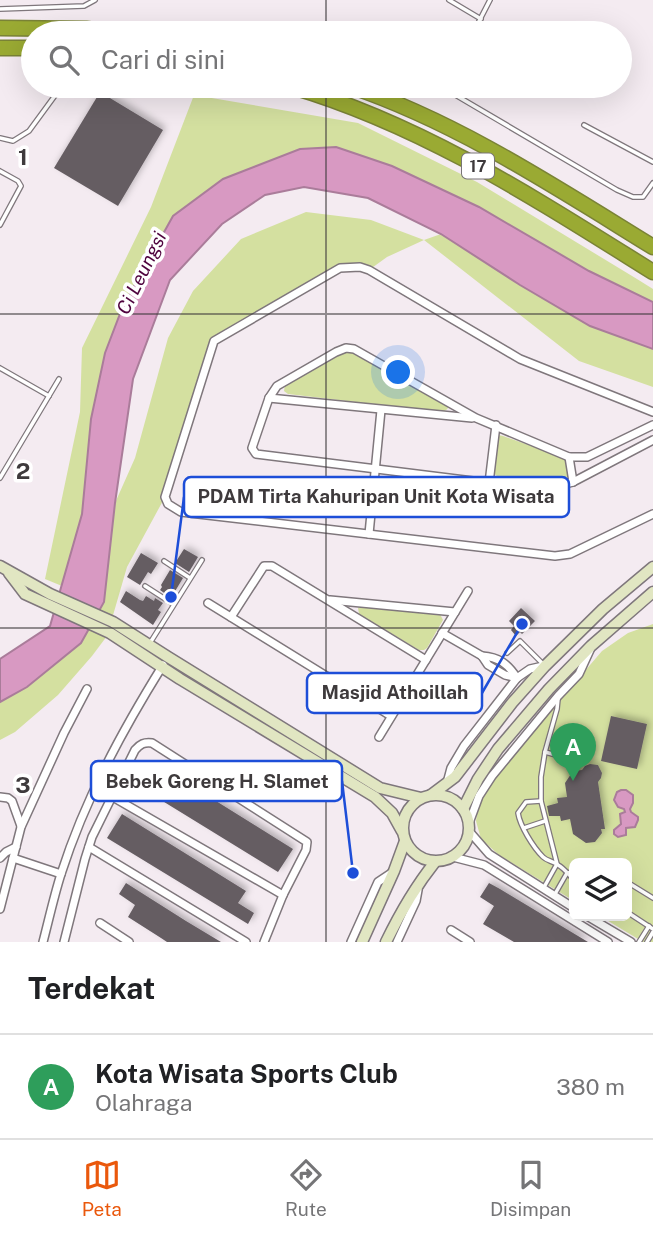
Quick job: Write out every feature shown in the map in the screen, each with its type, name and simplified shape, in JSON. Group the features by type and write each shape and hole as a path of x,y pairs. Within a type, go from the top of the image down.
{"highway":[{"path":"0,28 21,28"},
{"path":"0,48 21,48"},
{"name":"17","path":"325,98 358,109 444,147 533,197 653,272"},
{"name":"17","path":"379,98 453,129 653,247"}],"street":[{"path":"653,412 520,359 369,270 360,267 340,268 214,341 165,497 168,504 181,512 555,556 570,554 653,514"},
{"path":"653,425 587,457 569,457 476,418 354,349 346,348 277,386 269,398 252,448 256,454 489,483 554,487 573,482 653,440"},
{"path":"269,398 476,418"},
{"path":"369,534 381,410"},
{"path":"489,483 496,425"},
{"path":"569,457 573,482"},
{"path":"231,617 264,566 272,566 425,660"},
{"path":"3,567 48,599 97,621 110,633 165,662 380,788 426,797 449,797 463,809 469,827 489,854 569,905"},
{"path":"362,942 394,871 403,836 402,821 412,804 455,776 512,703 545,666 603,610 652,568"},
{"path":"379,737 468,591"},
{"path":"463,809 478,779 498,749 549,689 591,646 653,592"},
{"path":"326,599 454,612"},
{"path":"208,603 391,716"},
{"path":"97,621 113,622 149,645 165,662 375,797 392,813 410,850 417,856 435,862 453,857 461,851 468,839 469,827 480,796 492,776 579,674 591,646"},
{"path":"442,633 482,656 488,665 505,675 517,678"},
{"path":"43,942 61,874 83,815 114,748 165,662"},
{"path":"447,783 451,768 464,746 517,678 530,669 545,666"},
{"path":"0,909 2,890 21,827 87,689"},
{"path":"64,942 89,847 111,796 135,750 143,743 152,743 307,842 306,850 283,895 264,942"},
{"path":"111,796 283,895"},
{"path":"0,797 12,801 21,827"},
{"path":"0,858 16,847"},
{"path":"89,847 246,942"},
{"path":"453,857 484,865 608,942"},
{"path":"13,858 61,874"},
{"path":"386,942 400,912 435,862"},
{"path":"351,942 378,882 394,871"},
{"path":"397,942 416,901 419,882"},
{"path":"595,921 631,942"},
{"path":"100,923 129,942"},
{"path":"451,930 470,942"}],"lane":[{"path":"0,9 84,6 95,0"},
{"path":"449,0 481,19 490,0"},
{"path":"0,138 13,141 29,131 53,98"},
{"path":"461,98 625,194 643,197 653,183"},
{"path":"584,125 653,162"},
{"path":"0,171 18,181 21,187 0,225"},
{"path":"0,368 49,396"},
{"path":"0,478 59,379"},
{"path":"149,645 202,560"},
{"path":"164,561 190,578"},
{"path":"145,586 173,604"},
{"path":"507,653 520,641 545,666"},
{"path":"543,888 557,864 541,801 541,777 558,696"},
{"path":"545,752 582,762"},
{"path":"541,801 526,802 518,813 530,840 542,856 567,873 554,895"},
{"path":"524,828 545,821"},
{"path":"632,885 653,898"},
{"path":"632,915 652,929"},
{"path":"639,942 652,929"},
{"path":"647,942 652,929"}],"green space":[{"path":"193,98 212,98 358,123 477,182 637,279 653,289 653,302 392,166 173,216 154,252 91,419 82,514 62,586 45,579 80,412 82,348 151,207"},
{"path":"306,212 371,220 424,240 387,257 369,270 340,268 214,341 165,497 127,567 107,636 58,695 15,732 0,740 0,702 27,687 104,602 115,503 135,458 168,338 193,291 241,239"},
{"path":"441,234 590,326 653,349 653,387 579,361 424,240"},
{"path":"350,350 449,405 448,408 440,412 288,394 284,391 285,385"},
{"path":"498,435 574,461 575,473 559,481 497,476 493,473"},
{"path":"361,606 440,614 443,620 427,648 419,650 359,614 358,608"},
{"path":"653,624 653,942 643,942 608,921 632,921 632,858 569,858 569,898 499,855 481,839 476,821 478,806 500,770 602,651 628,633"}],"shaded area":[{"path":"336,147 392,166 479,207 589,271 653,302 653,349 590,326 441,234 368,198 304,187 265,195 222,224 170,280 133,379 104,602 81,643 27,687 0,702 0,659 50,626 82,514 91,419 105,353 123,306 173,216 223,179 300,149"},
{"path":"621,790 633,795 630,809 638,820 635,827 626,828 626,835 618,837 614,830 621,824 620,814 625,812 614,800 617,792"}],"building":[{"path":"96,98 110,98 163,130 118,206 54,168"},
{"path":"184,549 198,557 189,572 175,563"},
{"path":"141,553 158,563 140,585 127,577"},
{"path":"170,570 183,578 174,593 170,591 167,595 160,590"},
{"path":"126,591 143,601 146,596 163,603 153,625 120,602"},
{"path":"521,608 535,621 522,634 520,632 516,636 511,630 514,626 509,621"},
{"path":"611,716 647,724 637,769 601,761"},
{"path":"590,764 598,765 602,773 598,782 605,829 601,829 602,833 595,842 586,843 573,834 570,819 561,821 560,816 549,816 547,806 558,803 557,798 567,797 565,783 573,771 582,770"},
{"path":"163,768 293,849 278,872 143,789 150,778 155,781"},
{"path":"122,814 246,891 238,903 254,913 248,924 107,838"},
{"path":"126,883 221,942 167,942 128,917 135,905 119,894"},
{"path":"489,883 588,942 514,942 483,924 494,906 480,897"}],"place":[{"name":"PDAM Tirta Kahuripan Unit Kota Wisata","path":"171,597"},
{"name":"Masjid Athoillah","path":"522,624"},
{"name":"Kota Wisata Sports Club","path":"573,781"},
{"name":"Bebek Goreng H. Slamet","path":"353,873"}],"water label":[{"name":"Ci Leungsi","path":"141,273"}]}
